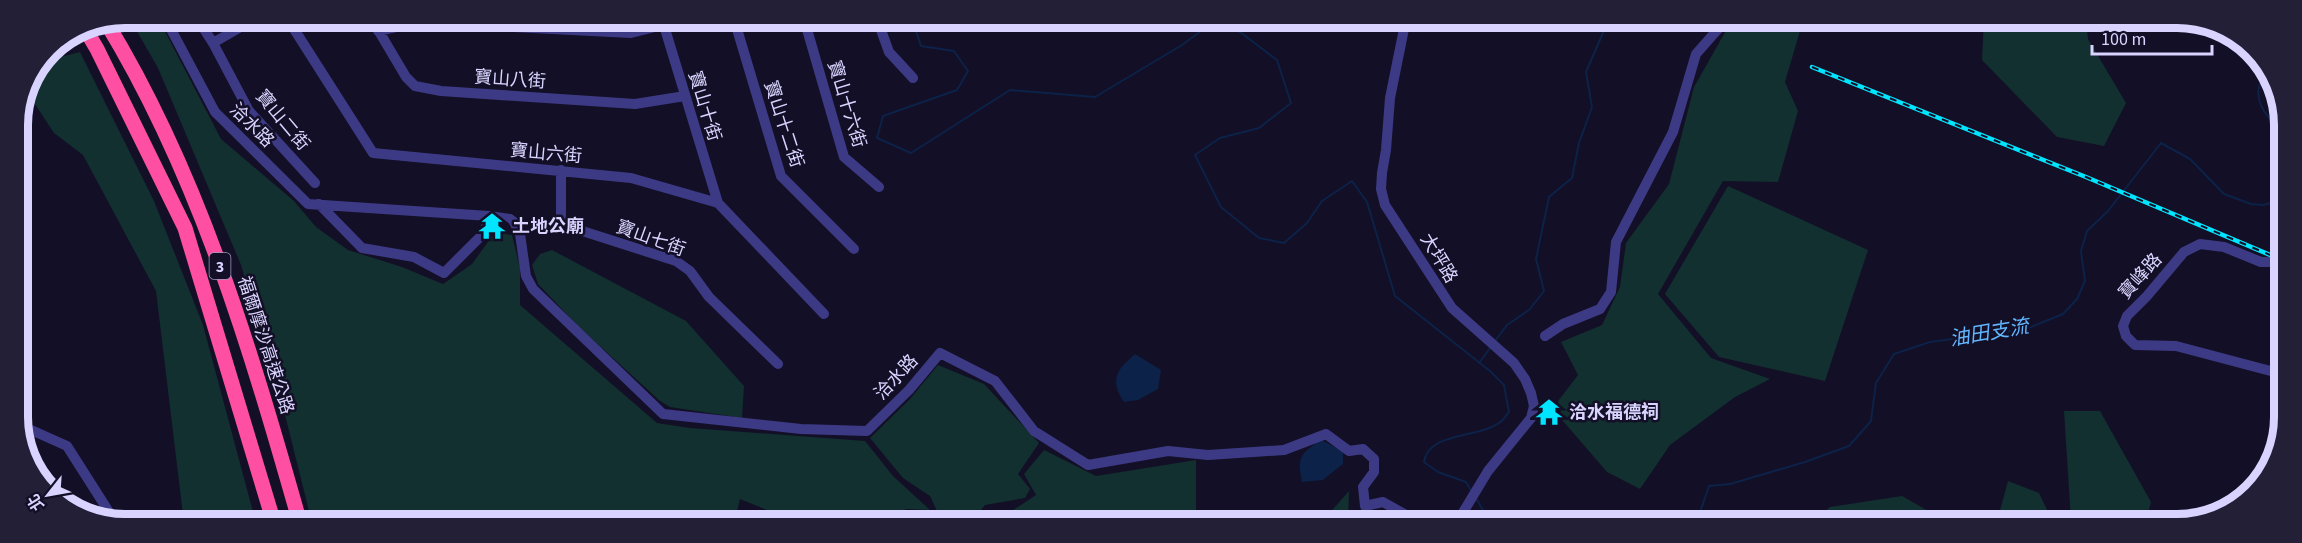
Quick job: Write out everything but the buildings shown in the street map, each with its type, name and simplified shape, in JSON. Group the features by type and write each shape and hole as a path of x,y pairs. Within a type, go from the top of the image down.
{"highway":[{"name":"福爾摩沙高速公路","path":"110,30 165,131 226,280 297,514"},
{"name":"3","path":"89,36 185,228 272,514"}],"street":[{"name":"洽水路","path":"170,28 215,112 308,204 489,216 514,222 520,234 525,276 533,289 663,414 801,429 867,431 909,390 940,353 995,381 1034,431 1088,465 1168,451 1208,454 1284,450 1326,434 1349,451 1364,449 1374,459 1374,472 1363,487 1365,506 1383,502 1404,514"},
{"name":"寶山二街","path":"203,28 249,111 315,183"},
{"path":"213,43 239,28"},
{"name":"寶山六街","path":"293,28 373,153 631,178 718,203"},
{"name":"寶山八街","path":"376,28 406,77 415,86 441,91 635,104 685,96"},
{"path":"378,31 392,28"},
{"path":"532,28 631,33 644,28"},
{"name":"寶山十街","path":"665,28 718,203"},
{"name":"寶山十二街","path":"737,28 781,176 854,249"},
{"name":"寶山十六街","path":"807,28 844,157 879,187"},
{"path":"880,28 889,52 912,78"},
{"name":"大坪路","path":"1404,28 1390,98 1382,173 1385,205 1442,296 1462,318 1514,363 1525,379 1534,406 1525,428 1488,471 1461,514"},
{"path":"1545,336 1563,324 1600,309 1611,292 1616,242 1673,132 1696,54 1719,28"},
{"name":"寶山七街","path":"561,170 561,219 573,228 676,261 690,271 709,297 778,364"},
{"path":"718,203 824,314"},
{"name":"洽水路","path":"319,204 362,248 414,257 444,273 484,233 489,216"},
{"name":"寶峰路","path":"2274,262 2261,262 2224,247 2200,244 2184,252 2127,316 2123,326 2126,336 2135,345 2176,346 2274,372"},
{"path":"29,429 67,446 110,513"}],"green space":[{"path":"135,28 163,28 221,139 294,201 316,227 348,250 402,267 443,284 472,264 495,232 512,235 520,268 520,305 657,423 690,428 865,441 893,476 930,510 907,509 890,514 777,514 740,499 736,514 310,514 282,403 241,265 158,68"},
{"path":"1727,28 1803,28 1800,31 1785,82 1798,111 1778,182 1723,181 1658,294 1711,358 1770,379 1735,397 1670,445 1640,489 1607,472 1563,421 1558,401 1578,375 1561,342 1602,325 1620,287 1626,243 1669,184 1694,87"},
{"path":"1984,28 2087,28 2088,39 2126,103 2104,146 2057,137 1982,60"},
{"path":"80,52 154,201 203,325 254,514 183,514 156,291 83,155 54,133 32,100 45,72 56,58"},
{"path":"1728,186 1868,250 1825,381 1719,357 1665,294"},
{"path":"552,250 686,321 744,386 742,418 670,407 660,401 579,327 538,284 532,265 540,254"},
{"path":"938,365 984,384 1039,443 1018,474 1030,489 1025,498 985,505 977,514 933,514 937,511 930,496 903,478 870,438 910,399"},
{"path":"2064,411 2100,411 2151,502 2148,514 2071,514"},
{"path":"1044,450 1096,476 1196,460 1196,514 1007,514 1036,495 1024,474"},
{"path":"2008,481 2039,493 2049,514 1999,514"},
{"path":"1349,491 1348,514 1329,514"},
{"path":"1902,496 1934,514 1822,514 1830,507"}],"water":[{"path":"1135,354 1161,370 1158,389 1138,400 1124,402 1117,387 1117,375"},
{"path":"1321,440 1343,451 1343,464 1323,480 1302,482 1300,461 1308,449"}],"waterway":[{"path":"915,28 921,46 954,51 968,71 957,90 883,116 877,138 911,153 1010,90 1095,97 1182,45 1205,28"},
{"path":"1228,28 1240,32 1277,60 1291,103 1259,128 1220,138 1195,155 1221,207 1259,238 1284,243 1307,223 1322,201 1352,181 1367,202 1395,296 1490,371 1504,385 1509,412 1502,421 1490,428 1444,440 1428,452 1424,462 1438,472 1466,482 1472,492"},
{"path":"1495,341 1507,325 1529,310 1544,291 1536,259 1549,197 1572,178 1579,143 1592,107 1586,72 1605,28"},
{"name":"油田支流","path":"2262,81 2259,97 2264,111 2274,123"},
{"name":"油田支流","path":"1699,514 1709,486 1730,484 1805,462 1849,446 1871,421 1876,383 1894,354 1930,342 2026,329 2063,314 2077,299 2085,281 2081,251 2087,231 2108,211 2161,143 2190,159 2224,194 2251,204 2263,205 2274,202"},
{"path":"1479,363 1490,348"},
{"path":"1477,500 1485,514"}],"railway":[{"path":"1812,67 2086,177 2274,257"}],"place":[{"name":"土地公廟","path":"492,226"},
{"name":"洽水福德祠","path":"1549,412"}]}
